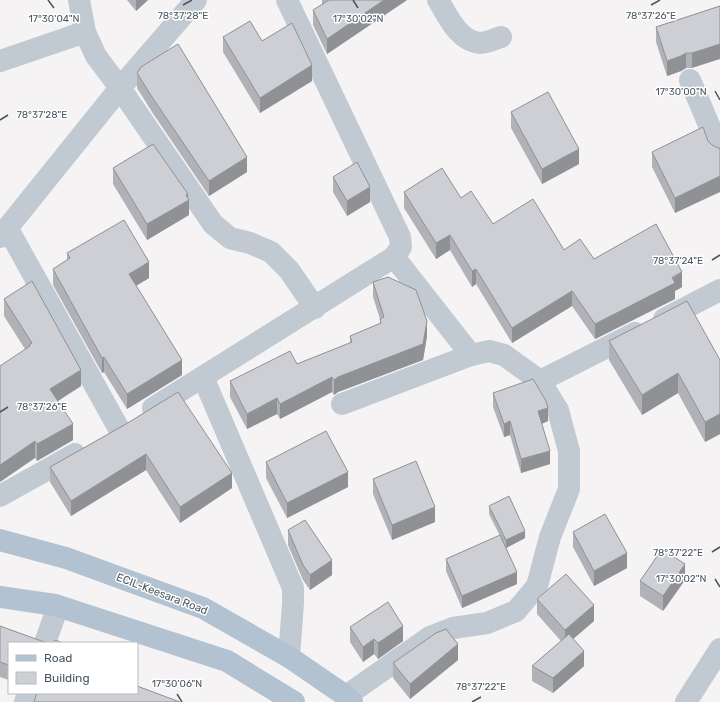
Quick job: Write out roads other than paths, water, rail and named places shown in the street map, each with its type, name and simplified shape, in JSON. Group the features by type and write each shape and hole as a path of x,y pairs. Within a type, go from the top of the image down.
{"main road":[{"name":"ECIL-Keesara Road","path":"0,540 66,558 203,608 288,657 349,699"},
{"path":"0,598 58,606 227,661 294,702"}],"street":[{"path":"79,0 86,32 96,56 120,88 213,224 230,238 250,243 271,252 289,270 315,308"},
{"path":"119,429 4,233 120,88 196,0"},
{"path":"0,496 119,429 315,308 394,258 401,247 400,237 286,0"},
{"path":"438,0 457,31 470,41 482,43 501,37"},
{"path":"0,61 86,32"},
{"path":"690,80 720,151"},
{"path":"394,258 471,354"},
{"path":"540,381 720,290"},
{"path":"342,404 471,354 489,351 504,354 540,381 558,410 569,451 569,489 550,537 537,586 516,611 487,623 453,628 430,637 349,699"},
{"path":"203,377 293,588 288,657"},
{"path":"45,642 58,606"},
{"path":"686,702 720,649"}]}
